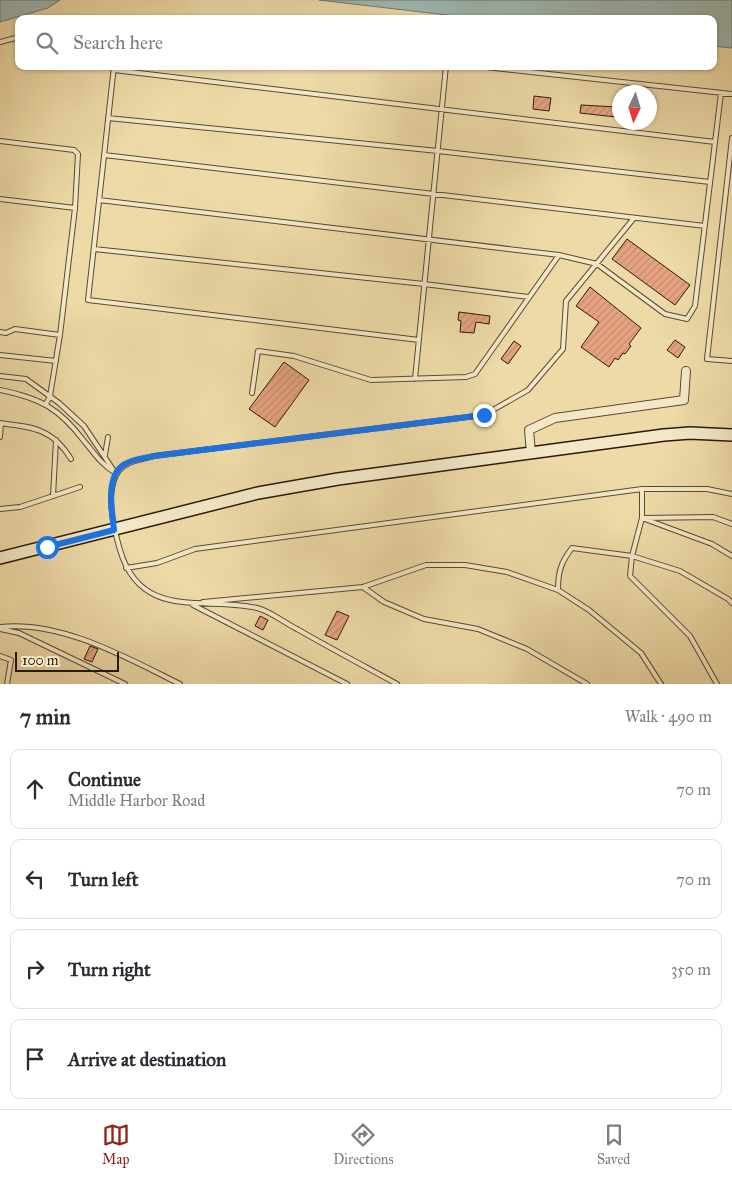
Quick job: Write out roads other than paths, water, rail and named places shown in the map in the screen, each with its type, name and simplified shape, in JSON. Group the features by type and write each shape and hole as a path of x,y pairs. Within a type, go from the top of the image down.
{"main road":[{"path":"0,558 258,493 338,479 664,435 690,433 732,435"}],"street":[{"path":"531,453 529,430 555,418 684,400 686,371"}],"lane":[{"path":"0,42 15,38"},
{"path":"114,70 88,300 419,340"},
{"path":"130,70 442,110 715,142"},
{"path":"415,379 446,70"},
{"path":"513,70 732,94"},
{"path":"99,200 559,255 598,264 665,314 686,320 695,306 721,93"},
{"path":"108,118 438,151 710,182"},
{"path":"732,138 708,358 732,361"},
{"path":"0,141 74,150 78,154 75,208 60,335 50,396 46,404"},
{"path":"104,155 705,226"},
{"path":"0,199 75,208"},
{"path":"397,684 258,608 166,601 149,593 126,568 114,530 111,499 112,485 116,474 126,463 154,456 484,415 528,390 563,349 566,301 634,218"},
{"path":"94,249 424,284 528,298"},
{"path":"252,393 258,351 294,356 370,380 466,377 475,374 559,255"},
{"path":"0,332 6,333 15,330 60,335"},
{"path":"0,355 56,361"},
{"path":"0,376 26,379 50,396 84,426 116,474"},
{"path":"0,390 25,395 46,404 71,426 103,464 116,474"},
{"path":"0,437 0,423 34,427 61,443 71,459"},
{"path":"105,456 108,437"},
{"path":"53,496 56,440"},
{"path":"0,509 20,507 80,487"},
{"path":"126,568 157,563 195,549 642,489 707,489 732,494"},
{"path":"642,489 642,518 632,556 630,576 690,636 716,684"},
{"path":"642,518 713,517 732,524"},
{"path":"642,518 712,544 732,556"},
{"path":"558,590 558,571 564,558 572,548 632,556 680,571 728,598 732,604"},
{"path":"190,603 363,587 426,565 465,565 506,572 558,590 589,610 641,653 661,684"},
{"path":"363,587 384,602 424,619 478,629 527,649 588,684"},
{"path":"190,603 346,684"},
{"path":"0,628 16,625 79,637 180,684"},
{"path":"0,628 18,633 125,684"},
{"path":"0,656 11,660 7,684"}],"water":[{"path":"0,0 60,0 48,8 24,15 15,15 15,18 0,22"},
{"path":"319,0 732,0 732,48 717,46 717,15 447,15"}]}
